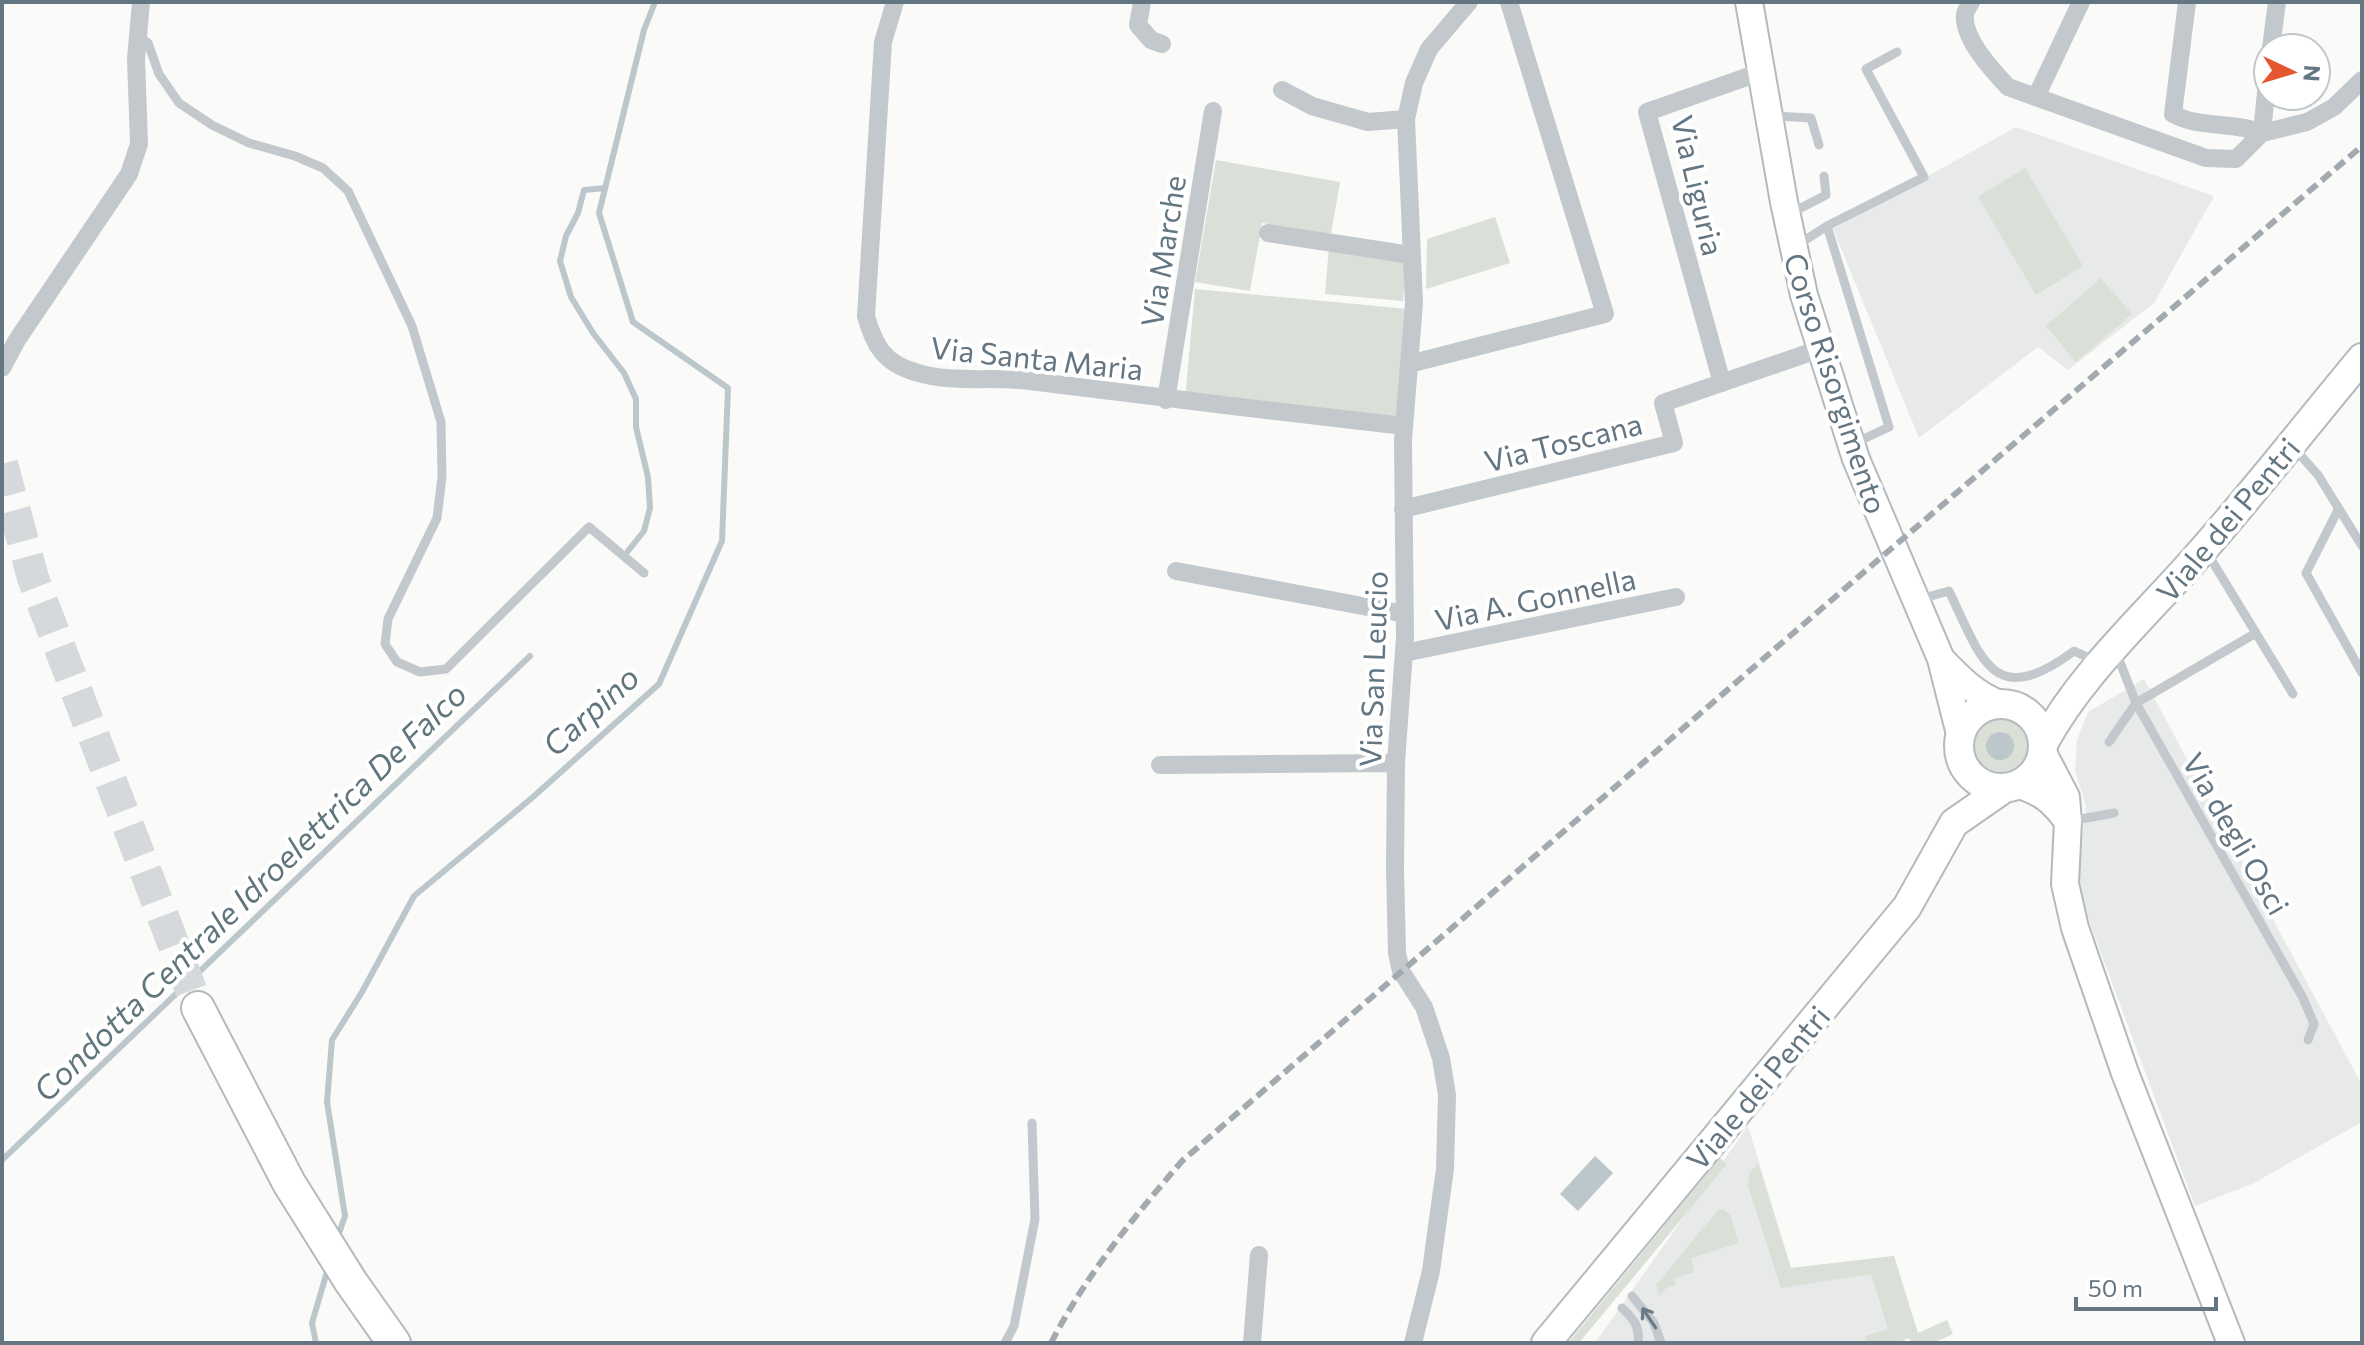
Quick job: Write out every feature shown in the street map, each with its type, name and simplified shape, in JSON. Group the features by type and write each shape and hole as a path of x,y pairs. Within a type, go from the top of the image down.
{"highway":[{"path":"198,1008 315,1228 394,1343"}],"main road":[{"name":"Viale dei Pentri","path":"2043,748 2059,715 2205,548 2362,358"},
{"name":"Viale dei Pentri","path":"2005,704 2056,697 2102,663"},
{"path":"2005,704 2019,708 2033,719 2043,748 2032,775 2011,787 1987,786 1972,778 1962,764 1959,741 1974,714 1982,708 2005,704"},
{"name":"Viale dei Pentri","path":"1546,1343 1907,907 1954,823 1959,741"},
{"name":"Viale dei Pentri","path":"1954,823 2011,787"}],"street":[{"path":"2,368 17,340 129,174 139,144 138,36 141,2"},
{"name":"Via Santa Maria","path":"895,2 883,42 866,316 872,339 888,360 915,372 955,378 1024,380 1166,400 1404,426"},
{"path":"1142,2 1138,25 1151,40 1162,44"},
{"name":"Via San Leucio","path":"1413,1343 1431,1271 1445,1169 1447,1095 1441,1058 1424,1007 1401,971 1397,953 1396,763 1405,614 1404,426 1414,303 1406,119 1414,83 1429,49 1469,2"},
{"path":"1409,364 1605,314 1509,2"},
{"name":"Corso Risorgimento","path":"1749,2 1793,247 1820,349 1852,445 1941,659 1959,741"},
{"path":"1971,2 1965,14 1968,31 1986,64 2008,87 2206,158 2236,159 2262,133 2307,122 2334,107 2362,80"},
{"path":"2036,97 2081,2"},
{"path":"2187,2 2173,114 2184,120 2245,126 2262,133"},
{"path":"2273,32 2277,2"},
{"name":"Via Liguria","path":"1722,383 1647,112 1761,72"},
{"path":"1282,90 1312,106 1368,122 1406,119"},
{"name":"Via Marche","path":"1166,400 1213,111"},
{"path":"2262,133 2264,112"},
{"path":"1268,233 1411,255"},
{"name":"Via Toscana","path":"1403,509 1674,443 1663,403 1820,349"},
{"path":"1176,571 1405,614"},
{"name":"Via A. Gonnella","path":"1404,653 1676,597"},
{"name":"Corso Risorgimento","path":"1941,659 1967,686 1988,699 2005,704"},
{"path":"2043,748 2066,797 2065,884 2075,928 2125,1073 2231,1343"},
{"path":"1160,765 1396,763"},
{"path":"2011,787 2042,793 2055,803 2068,821"},
{"path":"1252,1343 1259,1255"}],"lane":[{"path":"138,36 148,43 159,74 179,103 212,125 249,143 295,156 323,168 348,191 412,326 441,422 442,477 437,518 388,619 385,644 397,662 420,672 446,669 589,527 644,573"},
{"path":"1793,247 1827,226 1924,177 1866,69 1897,52"},
{"path":"1769,115 1811,118 1819,145"},
{"path":"1787,215 1826,195 1824,176"},
{"path":"1827,226 1889,427 1852,445"},
{"path":"2291,444 2318,475 2362,546"},
{"path":"2338,510 2306,573 2362,673"},
{"path":"2205,548 2293,694"},
{"path":"1916,601 1949,591 1989,668 2009,678 2032,677 2074,651 2102,663"},
{"path":"2109,742 2136,703 2256,633"},
{"name":"Via degli Osci","path":"2102,663 2136,703 2303,998 2314,1024 2308,1040"},
{"path":"2068,821 2114,813"},
{"path":"1005,1343 1014,1326 1035,1219 1032,1123"},
{"path":"1632,1296 1654,1323 1661,1343"},
{"path":"1622,1308 1635,1320 1638,1343"}],"shaded area":[{"path":"2016,127 2214,196 2154,303 2068,370 2038,347 1919,438 1833,229"},
{"path":"1216,160 1340,182 1331,234 1262,223 1250,291 1195,282"},
{"path":"2025,168 2083,266 2036,295 1978,197"},
{"path":"1495,217 1510,263 1426,289 1427,239"},
{"path":"1329,247 1406,261 1403,301 1325,294"},
{"path":"2101,278 2132,314 2076,362 2046,326"},
{"path":"1195,289 1408,309 1398,420 1185,400"},
{"path":"2144,679 2362,1085 2362,1122 2252,1184 2195,1206 2076,886 2086,806 2075,771 2077,740 2088,712"},
{"path":"2004,714 2024,725 2032,739 2031,754 2022,767 2009,776 1994,779 1980,774 1970,757 1970,736 1983,719","holes":["2003,732 1993,759 1987,752 1987,740 1994,733"]},
{"path":"2000,732 2010,736 2014,746 2010,756 2000,760 1990,756 1986,746 1990,736"},
{"path":"1748,1126 1791,1268 1894,1256 1918,1334 1898,1343 1595,1343"},
{"path":"1595,1156 1613,1173 1578,1211 1560,1194"},
{"path":"1720,1158 1727,1164 1579,1343 1568,1343"},
{"path":"1758,1164 1791,1268 1894,1256 1918,1333 1947,1320 1953,1334 1933,1343 1912,1343 1909,1338 1898,1343 1867,1343 1865,1336 1888,1329 1871,1274 1781,1288 1748,1186 1750,1172"},
{"path":"1723,1209 1730,1215 1739,1243 1691,1258 1694,1272 1675,1278 1676,1285 1666,1288 1660,1296 1656,1285 1718,1210"}],"waterway":[{"name":"Carpino","path":"337,1239 345,1216 327,1102 332,1040 414,896 533,797 659,684 722,541 728,388 633,322 599,213 644,30 655,2"},
{"path":"605,188 584,190 560,261 571,297 593,333 624,373 636,399 636,427 648,477 650,508 644,531 628,551"},
{"name":"Condotta Centrale Idroelettrica De Falco","path":"2,1160 530,656"},
{"name":"Carpino","path":"316,1343 312,1323 329,1265"}],"tunnel":[{"path":"2,464 33,578 198,1008"}],"railway":[{"path":"1051,1343 1095,1271 1182,1161 2362,146"}]}
